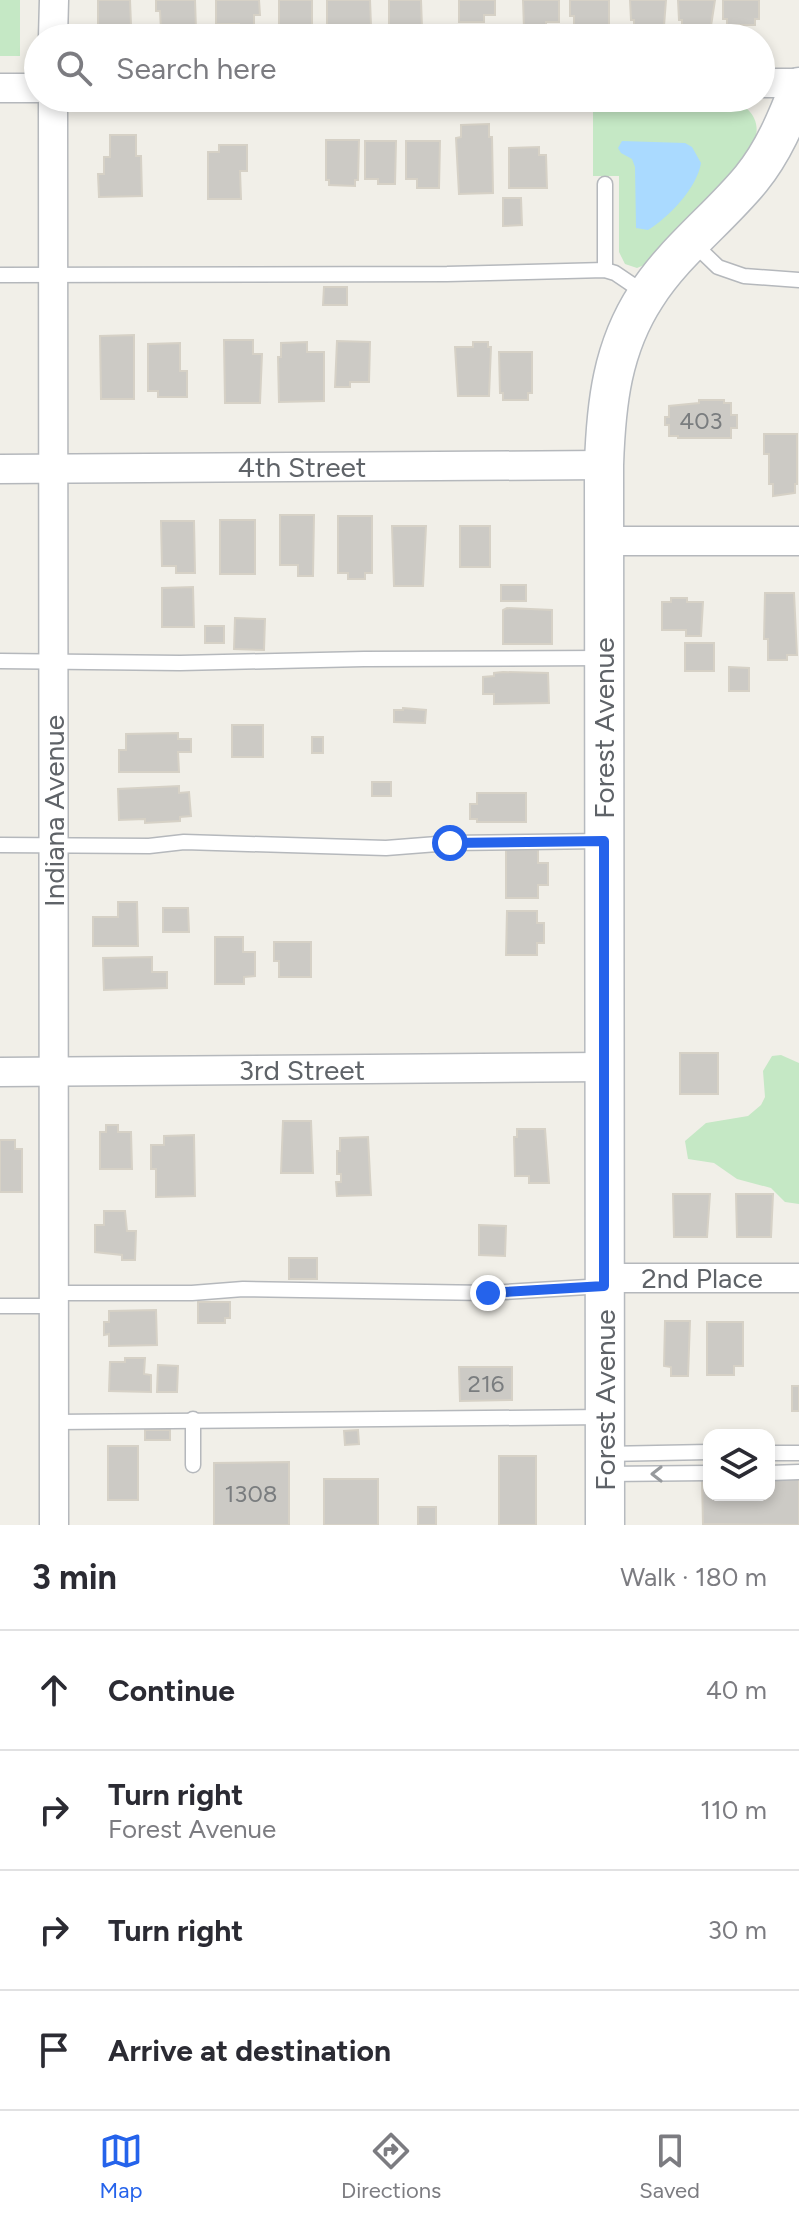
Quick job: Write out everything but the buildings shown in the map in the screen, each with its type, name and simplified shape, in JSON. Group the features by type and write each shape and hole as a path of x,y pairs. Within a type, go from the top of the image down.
{"street":[{"path":"53,24 54,0"},
{"path":"775,84 799,85"},
{"name":"Forest Avenue","path":"605,1525 604,465 609,391 617,354 647,294 753,177 776,140 799,85"},
{"path":"0,88 24,88"},
{"name":"Indiana Avenue","path":"53,112 54,1525"},
{"name":"4th Street","path":"0,469 604,465"},
{"path":"604,541 799,541"},
{"name":"3rd Street","path":"0,1072 603,1067"},
{"name":"2nd Place","path":"604,1282 799,1278"}],"lane":[{"path":"605,184 605,270"},
{"path":"693,242 718,267 731,272 744,276 799,280"},
{"path":"0,275 447,274 605,270 647,294"},
{"path":"0,661 195,663 379,658 604,658"},
{"path":"0,845 149,846 184,842 386,848 450,843 604,841"},
{"path":"0,1306 54,1299 243,1289 488,1293 604,1282"},
{"path":"193,1419 193,1465"},
{"path":"54,1422 193,1419 605,1448 703,1452"},
{"path":"605,1448 703,1472"},
{"path":"775,1453 799,1453"},
{"path":"775,1473 799,1472"}],"green space":[{"path":"0,0 20,0 20,56 0,56"},
{"path":"593,112 750,112 755,120 754,141 735,172 649,263 637,268 625,264 619,252 619,176 593,176"},
{"path":"781,1055 799,1063 799,1204 785,1202 771,1188 737,1179 714,1163 688,1159 685,1141 706,1123 748,1116 761,1105 765,1097 763,1071 772,1056"}],"water":[{"path":"622,141 685,143 692,147 701,163 694,182 681,201 648,230 636,228 635,167 632,159 618,148"}],"route":[{"path":"450,843 604,841 604,1286 488,1293"}]}
